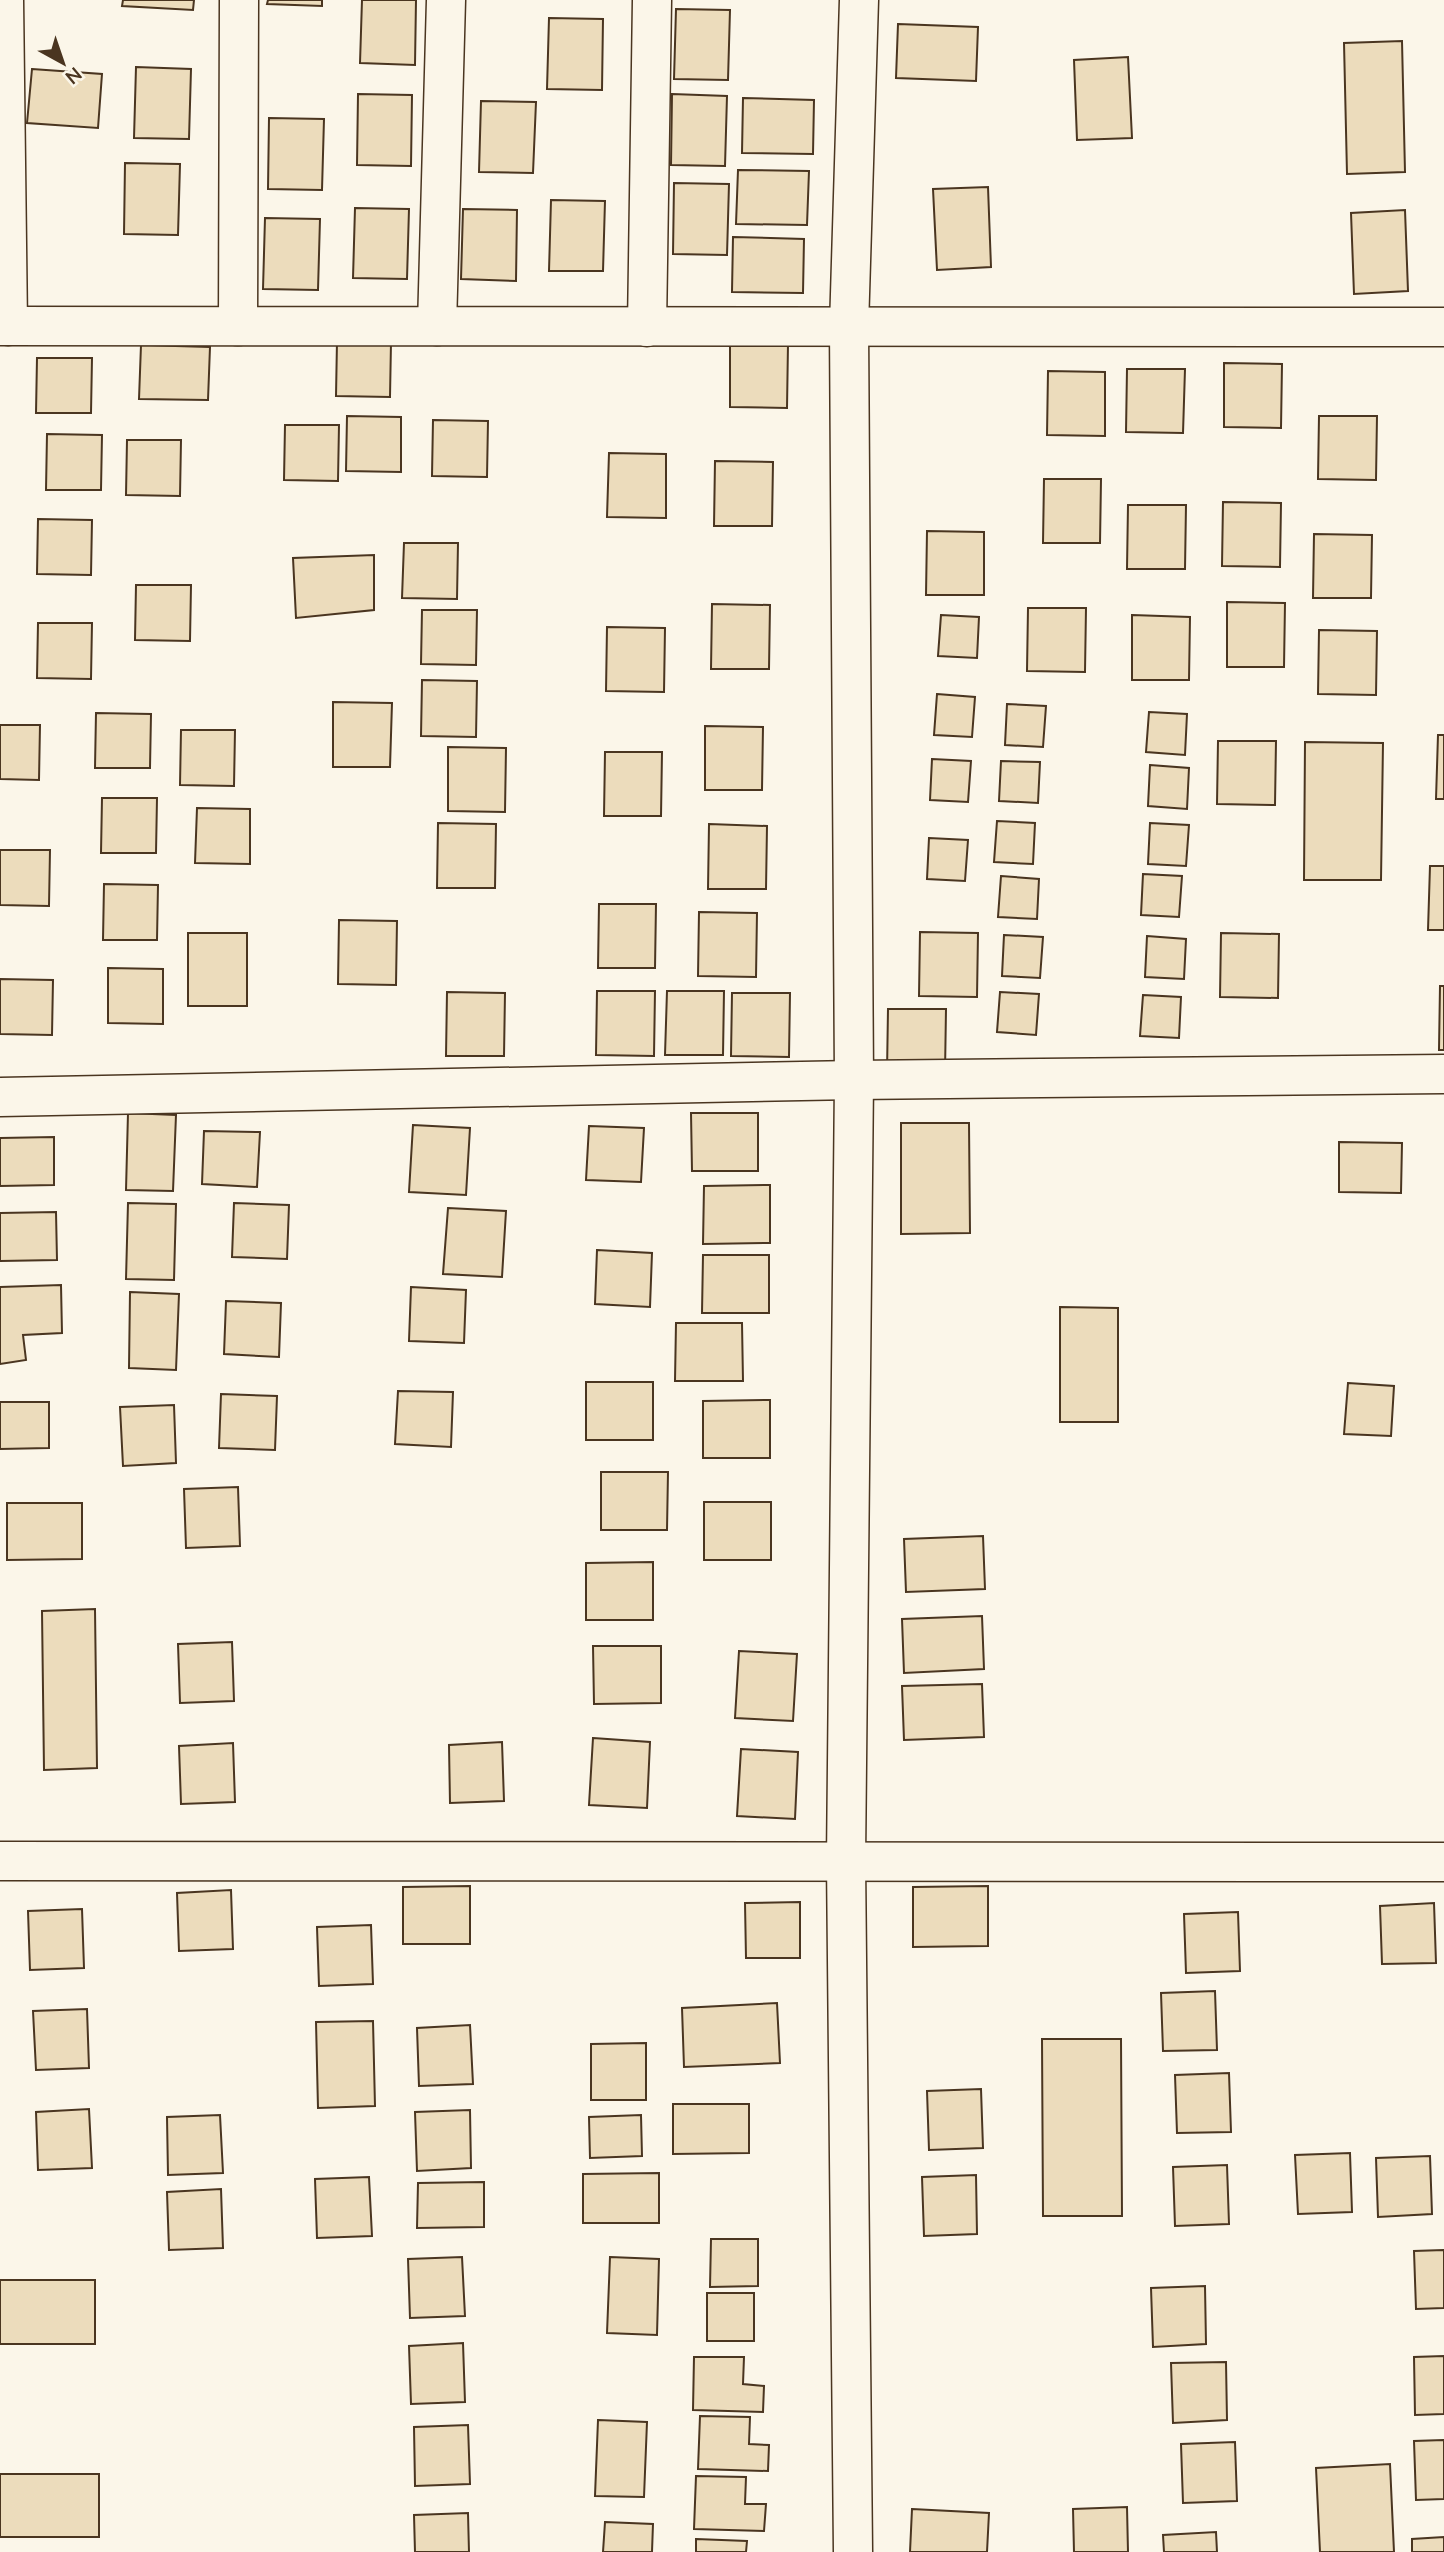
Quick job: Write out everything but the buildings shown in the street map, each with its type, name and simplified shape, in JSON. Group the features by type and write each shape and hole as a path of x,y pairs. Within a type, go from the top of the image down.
{"street":[{"path":"4,0 4,326 1444,327"},
{"path":"238,326 239,0"},
{"path":"436,326 446,0"},
{"path":"647,327 652,0"},
{"path":"853,2552 846,1861 854,1080 849,327 859,0"},
{"path":"0,1097 854,1080 1444,1074"},
{"path":"0,1861 1444,1862"}]}
